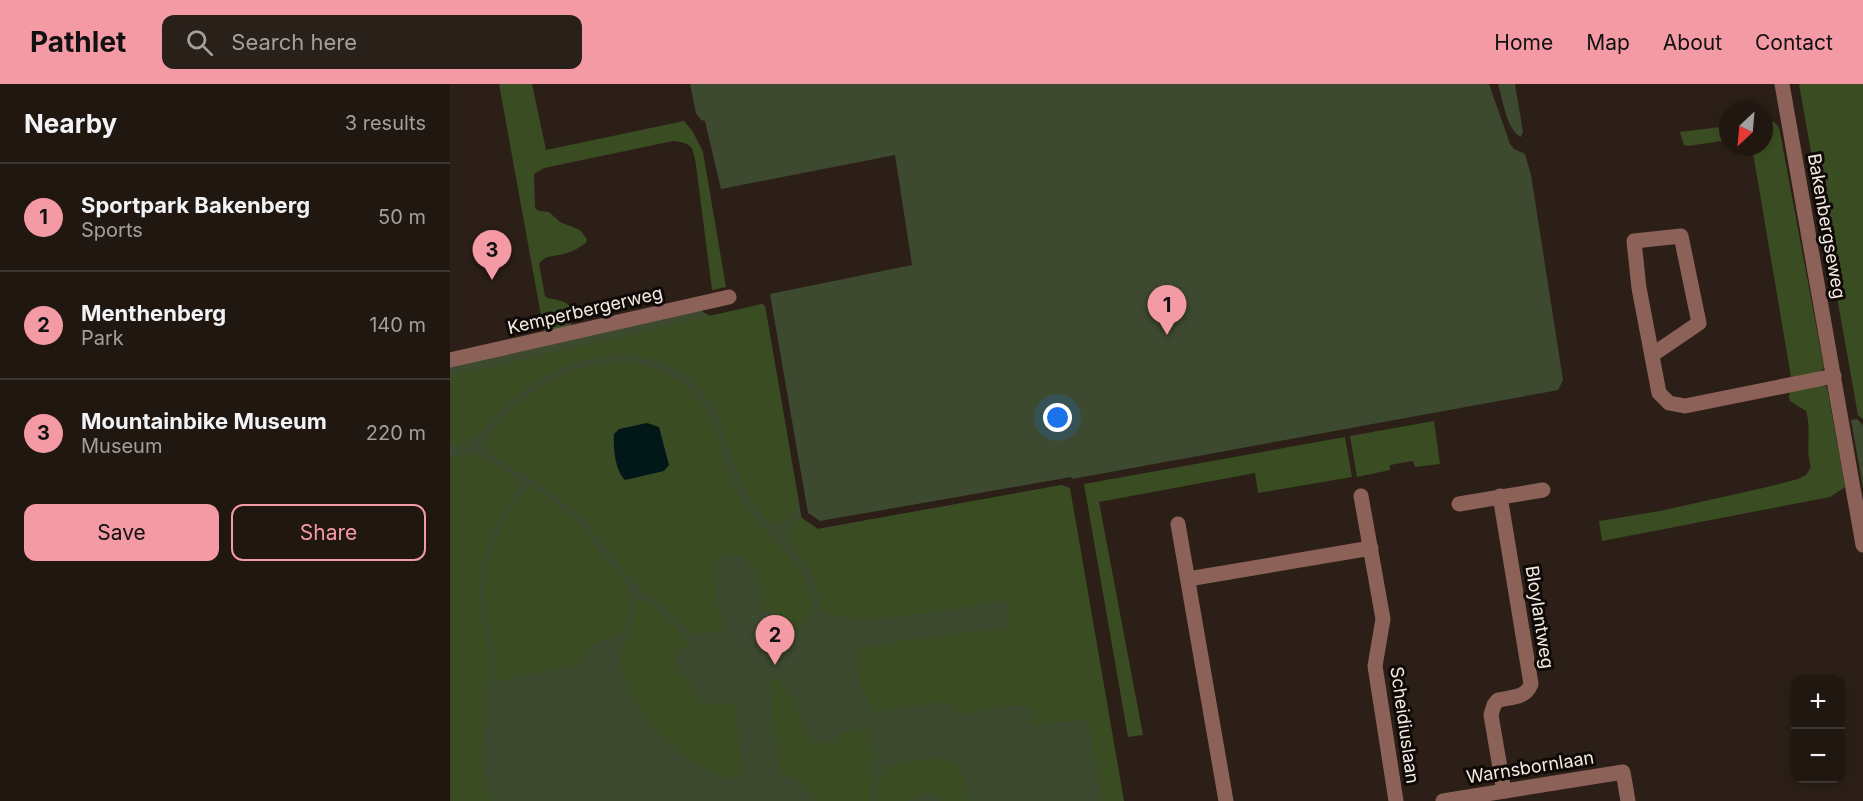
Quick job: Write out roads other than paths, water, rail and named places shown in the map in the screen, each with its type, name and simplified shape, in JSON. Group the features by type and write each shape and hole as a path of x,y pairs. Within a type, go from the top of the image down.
{"street":[{"name":"Bakenbergseweg","path":"1782,84 1863,545"},
{"path":"1652,355 1699,323 1682,236 1634,241 1639,288 1659,393 1668,403 1684,406 1834,376"},
{"name":"Kemperbergerweg","path":"450,360 729,297"},
{"path":"1459,504 1543,490"},
{"name":"Scheidiuslaan","path":"1361,496 1383,619 1375,666 1396,801"},
{"name":"Bloylantweg","path":"1500,496 1531,684 1529,691 1523,695 1498,700 1491,715 1504,791"},
{"path":"1178,524 1226,801"},
{"path":"1188,579 1371,548"},
{"name":"Warnsbornlaan","path":"1443,801 1623,772 1628,801"}],"place":[{"name":"Mountainbike Museum","path":"492,280"},
{"name":"Sportpark Bakenberg","path":"1167,335"},
{"name":"Menthenberg","path":"775,665"}]}
